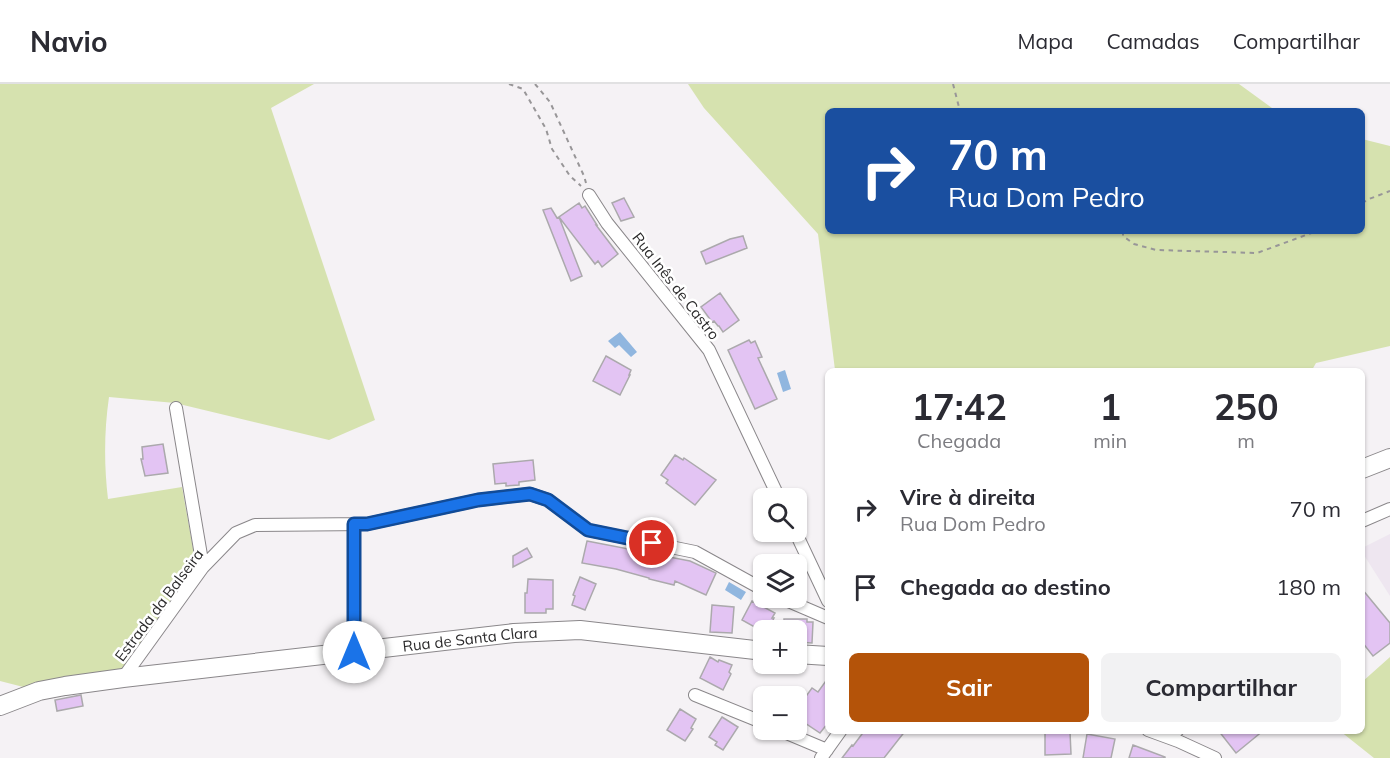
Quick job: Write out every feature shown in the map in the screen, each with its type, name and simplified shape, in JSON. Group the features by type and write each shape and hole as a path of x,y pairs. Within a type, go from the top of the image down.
{"street":[{"name":"Rua Inês de Castro","path":"589,195 607,223 709,350 774,488"},
{"path":"176,408 204,567"},
{"path":"1365,468 1390,458"},
{"name":"Estrada da Balseira","path":"123,678 204,567 236,533 255,525 367,524 478,500 530,494 548,500 588,530 695,552 753,584"},
{"path":"1365,520 1390,509"},
{"path":"354,524 354,652"},
{"path":"800,542 825,595"},
{"path":"804,608 825,617"},
{"name":"Rua de Santa Clara","path":"0,706 39,691 123,678 514,633 580,630 753,650"},
{"path":"807,655 825,656"},
{"path":"695,695 753,719"},
{"path":"798,740 824,754 838,734"},
{"path":"1177,735 1215,758"}],"path":[{"path":"508,84 523,88 546,129 552,149 570,176 589,195"},
{"path":"535,84 550,102 584,177 589,195"},
{"path":"953,84 959,108"},
{"path":"1365,201 1390,191"},
{"path":"1123,234 1134,244 1156,250 1257,253 1309,234"}],"shaded area":[{"path":"1390,534 1390,596 1365,557 1365,546"}],"green space":[{"path":"0,84 314,84 271,108 375,420 329,440 175,403 109,397 105,448 108,499 182,487 197,571 142,648 133,643 123,678 39,691 0,681"},
{"path":"688,84 1239,84 1272,108 825,108 825,234 1365,234 1365,140 1390,146 1390,346 1316,363 1313,368 835,368 818,234 704,108"},
{"path":"1390,657 1390,758 1374,758 1344,734 1365,734 1365,679"}],"water":[{"path":"620,332 637,352 631,357 619,345 615,348 608,341"},
{"path":"785,370 791,389 783,392 777,373"},
{"path":"729,582 746,592 741,600 725,590"}],"building":[{"path":"624,198 634,217 621,221 612,203"},
{"path":"579,203 582,208 585,206 618,254 602,267 598,261 595,264 559,217"},
{"path":"551,208 557,218 559,217 582,276 571,281 543,210"},
{"path":"743,236 747,248 706,264 701,252 730,239"},
{"path":"720,293 739,320 723,332 701,307"},
{"path":"749,340 751,343 755,341 762,357 758,358 777,399 755,409 728,350"},
{"path":"606,356 631,370 620,395 593,381"},
{"path":"163,444 168,473 145,476 141,459 143,459 142,447"},
{"path":"675,455 683,460 684,458 716,480 695,505 666,483 668,480 661,475"},
{"path":"533,460 535,480 519,482 519,485 495,484 493,464"},
{"path":"587,541 634,550 633,557 652,561 654,555 659,555 690,561 716,573 706,595 675,581 674,585 616,569 582,563"},
{"path":"527,548 532,557 513,567 513,556"},
{"path":"580,577 596,584 585,610 572,605"},
{"path":"528,579 553,580 553,609 546,609 546,613 525,613"},
{"path":"1365,593 1390,623 1390,643 1373,656 1365,646"},
{"path":"752,601 753,608 765,608 775,613 773,620 753,620 753,626 742,620"},
{"path":"712,605 734,607 732,633 710,632"},
{"path":"784,619 807,619 807,620"},
{"path":"807,622 813,622 812,643 807,643"},
{"path":"710,657 718,662 719,660 732,665 729,672 731,674 723,690 700,678"},
{"path":"825,682 825,727 820,733 807,724 807,695 812,688 818,692"},
{"path":"81,695 83,706 57,711 55,700"},
{"path":"680,709 696,719 685,741 667,730"},
{"path":"722,717 738,727 723,750 709,737"},
{"path":"862,734 903,734 884,758 842,758"},
{"path":"1045,734 1070,734 1071,754 1045,755"},
{"path":"1087,734 1115,739 1111,758 1083,758"},
{"path":"1221,734 1259,734 1236,753"},
{"path":"1133,745 1165,757 1165,758 1129,758"}],"route":[{"path":"354,652 354,524 367,524 478,500 530,494 548,500 588,530 652,543"}]}
